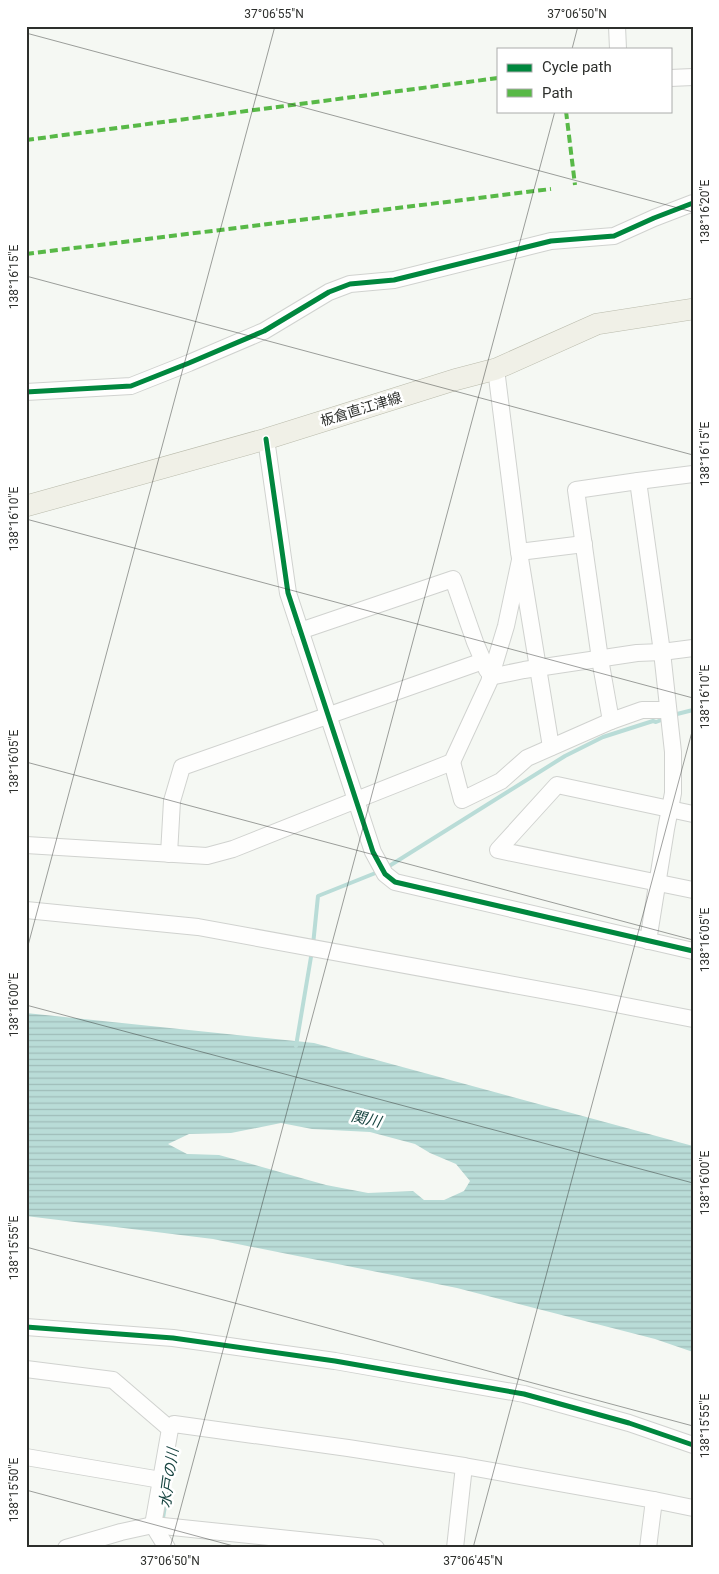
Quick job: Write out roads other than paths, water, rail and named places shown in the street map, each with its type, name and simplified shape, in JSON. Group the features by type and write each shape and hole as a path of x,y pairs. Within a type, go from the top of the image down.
{"main road":[{"name":"板倉直江津線","path":"26,506 266,439 454,380 496,369 597,324 693,309"}],"street":[{"path":"617,26 618,48"},
{"path":"672,78 693,77"},
{"path":"26,392 131,386 189,364 264,331 328,292 350,284 394,280 551,241 614,236 693,203"},
{"path":"496,369 520,556 551,747"},
{"path":"266,439 288,593 355,800 373,852 385,874 395,882 693,952"},
{"path":"611,721 576,490 693,474"},
{"path":"638,481 662,652 673,752 673,793 648,941"},
{"path":"520,556 584,544"},
{"path":"520,556 506,626 490,677 452,762 462,800 501,781 527,758 551,747 642,710 668,710"},
{"path":"300,631 453,579 490,677"},
{"path":"490,677 600,658 693,648"},
{"path":"168,854 172,801 182,767 483,661"},
{"path":"26,845 206,856 233,849 452,762"},
{"path":"693,814 557,785 498,850 693,890"},
{"path":"26,910 198,927 585,998 693,1020"},
{"path":"26,1327 173,1338 354,1364 524,1394 629,1424 693,1445"},
{"path":"26,1370 113,1380 170,1429"},
{"path":"167,1548 153,1525 170,1429 174,1424 464,1466 693,1508"},
{"path":"26,1457 161,1480"},
{"path":"455,1548 464,1466"},
{"path":"648,1548 654,1500"},
{"path":"66,1548 153,1525 376,1548"}],"water":[{"name":"関川","path":"26,1013 314,1043 693,1146 693,1352 655,1339 457,1288 213,1239 26,1216","holes":["281,1123 312,1129 370,1132 415,1144 430,1153 456,1164 470,1181 464,1191 444,1200 424,1200 413,1191 368,1193 326,1185 219,1155 187,1154 168,1144 189,1134 231,1133"]}],"waterway":[{"path":"673,715 693,710"},
{"path":"386,868 565,756 603,737 664,719"},
{"path":"313,945 318,896 378,872"},
{"path":"296,1046 312,951"},
{"name":"水戸の川","path":"163,1518 168,1488"}]}
